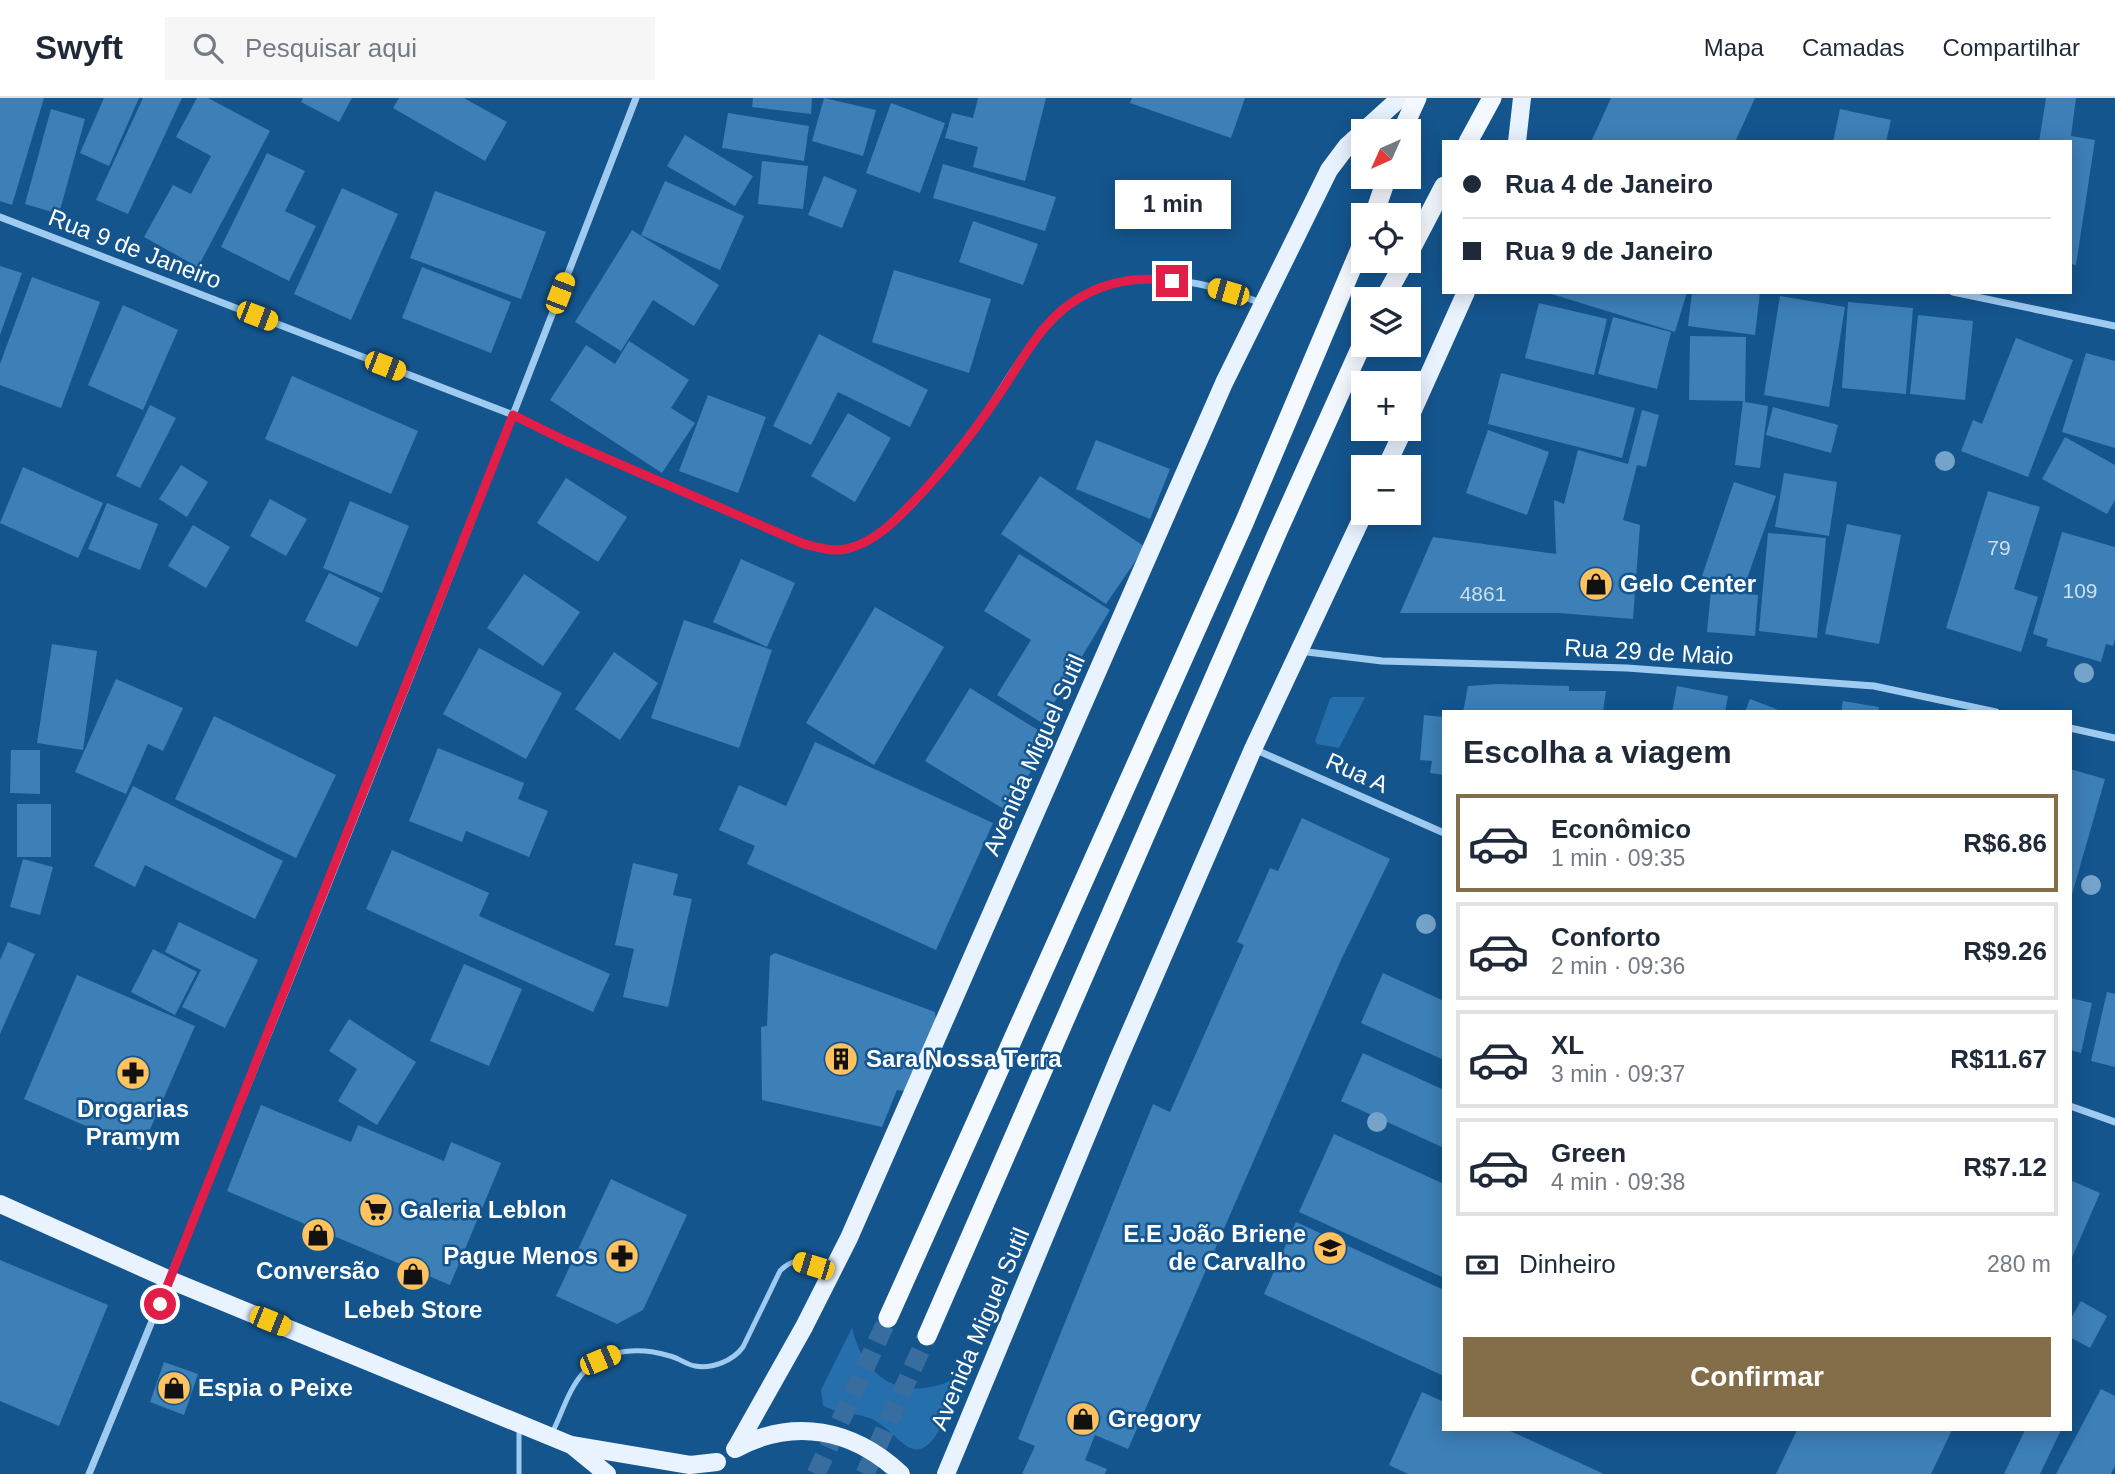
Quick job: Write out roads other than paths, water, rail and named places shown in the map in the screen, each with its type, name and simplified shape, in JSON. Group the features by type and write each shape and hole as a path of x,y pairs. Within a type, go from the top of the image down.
{"highway":[{"path":"1407,119 1417,98"},
{"path":"1469,140 1492,98"},
{"path":"1421,230 1442,190"},
{"path":"888,1318 1244,523 1351,270"},
{"path":"927,1336 1261,569 1356,357"}],"main road":[{"name":"Avenida Miguel Sutil","path":"736,1448 804,1327 849,1238 1224,383 1329,170 1347,146 1400,98"},
{"path":"1517,140 1522,98"},
{"path":"1421,392 1465,294"},
{"name":"Avenida Miguel Sutil","path":"946,1474 1118,1060 1253,749 1358,525"},
{"path":"0,1204 170,1280 571,1444 711,1468 736,1448 761,1437 803,1430 848,1438 887,1461 901,1474"},
{"path":"571,1444 604,1473"}],"street":[{"path":"89,1474 170,1280 636,98"},
{"name":"Rua 9 de Janeiro","path":"0,217 513,415 566,441 804,544 828,550 845,549 866,542 903,513 940,474 976,428 1038,336 1062,311 1090,292 1115,282 1154,278 1209,287 1263,304"},
{"path":"1963,294 2115,326"},
{"name":"Rua 29 de Maio","path":"1299,651 1382,661 1627,668 1874,687 1986,710"},
{"path":"2072,728 2115,738"},
{"name":"Rua A","path":"1253,749 1442,832"},
{"path":"2072,1107 2115,1122"}],"lane":[{"path":"551,1436 578,1380 600,1360 620,1351 641,1351 671,1356 695,1367 726,1362 738,1355 780,1271 788,1263 794,1260 832,1271"},
{"path":"519,1423 519,1474"}],"tunnel":[{"path":"816,1474 888,1318"},
{"path":"865,1474 927,1336"}],"place":[{"name":"Gelo Center","path":"1596,584"},
{"name":"Sara Nossa Terra","path":"841,1059"},
{"name":"Drogarias Pramym","path":"133,1073"},
{"name":"Galeria Leblon","path":"376,1210"},
{"name":"Conversão","path":"318,1235"},
{"name":"E.E João Briene de Carvalho","path":"1330,1248"},
{"name":"Pague Menos","path":"622,1256"},
{"name":"Lebeb Store","path":"413,1274"},
{"name":"Espia o Peixe","path":"174,1388"},
{"name":"Gregory","path":"1083,1419"}]}
